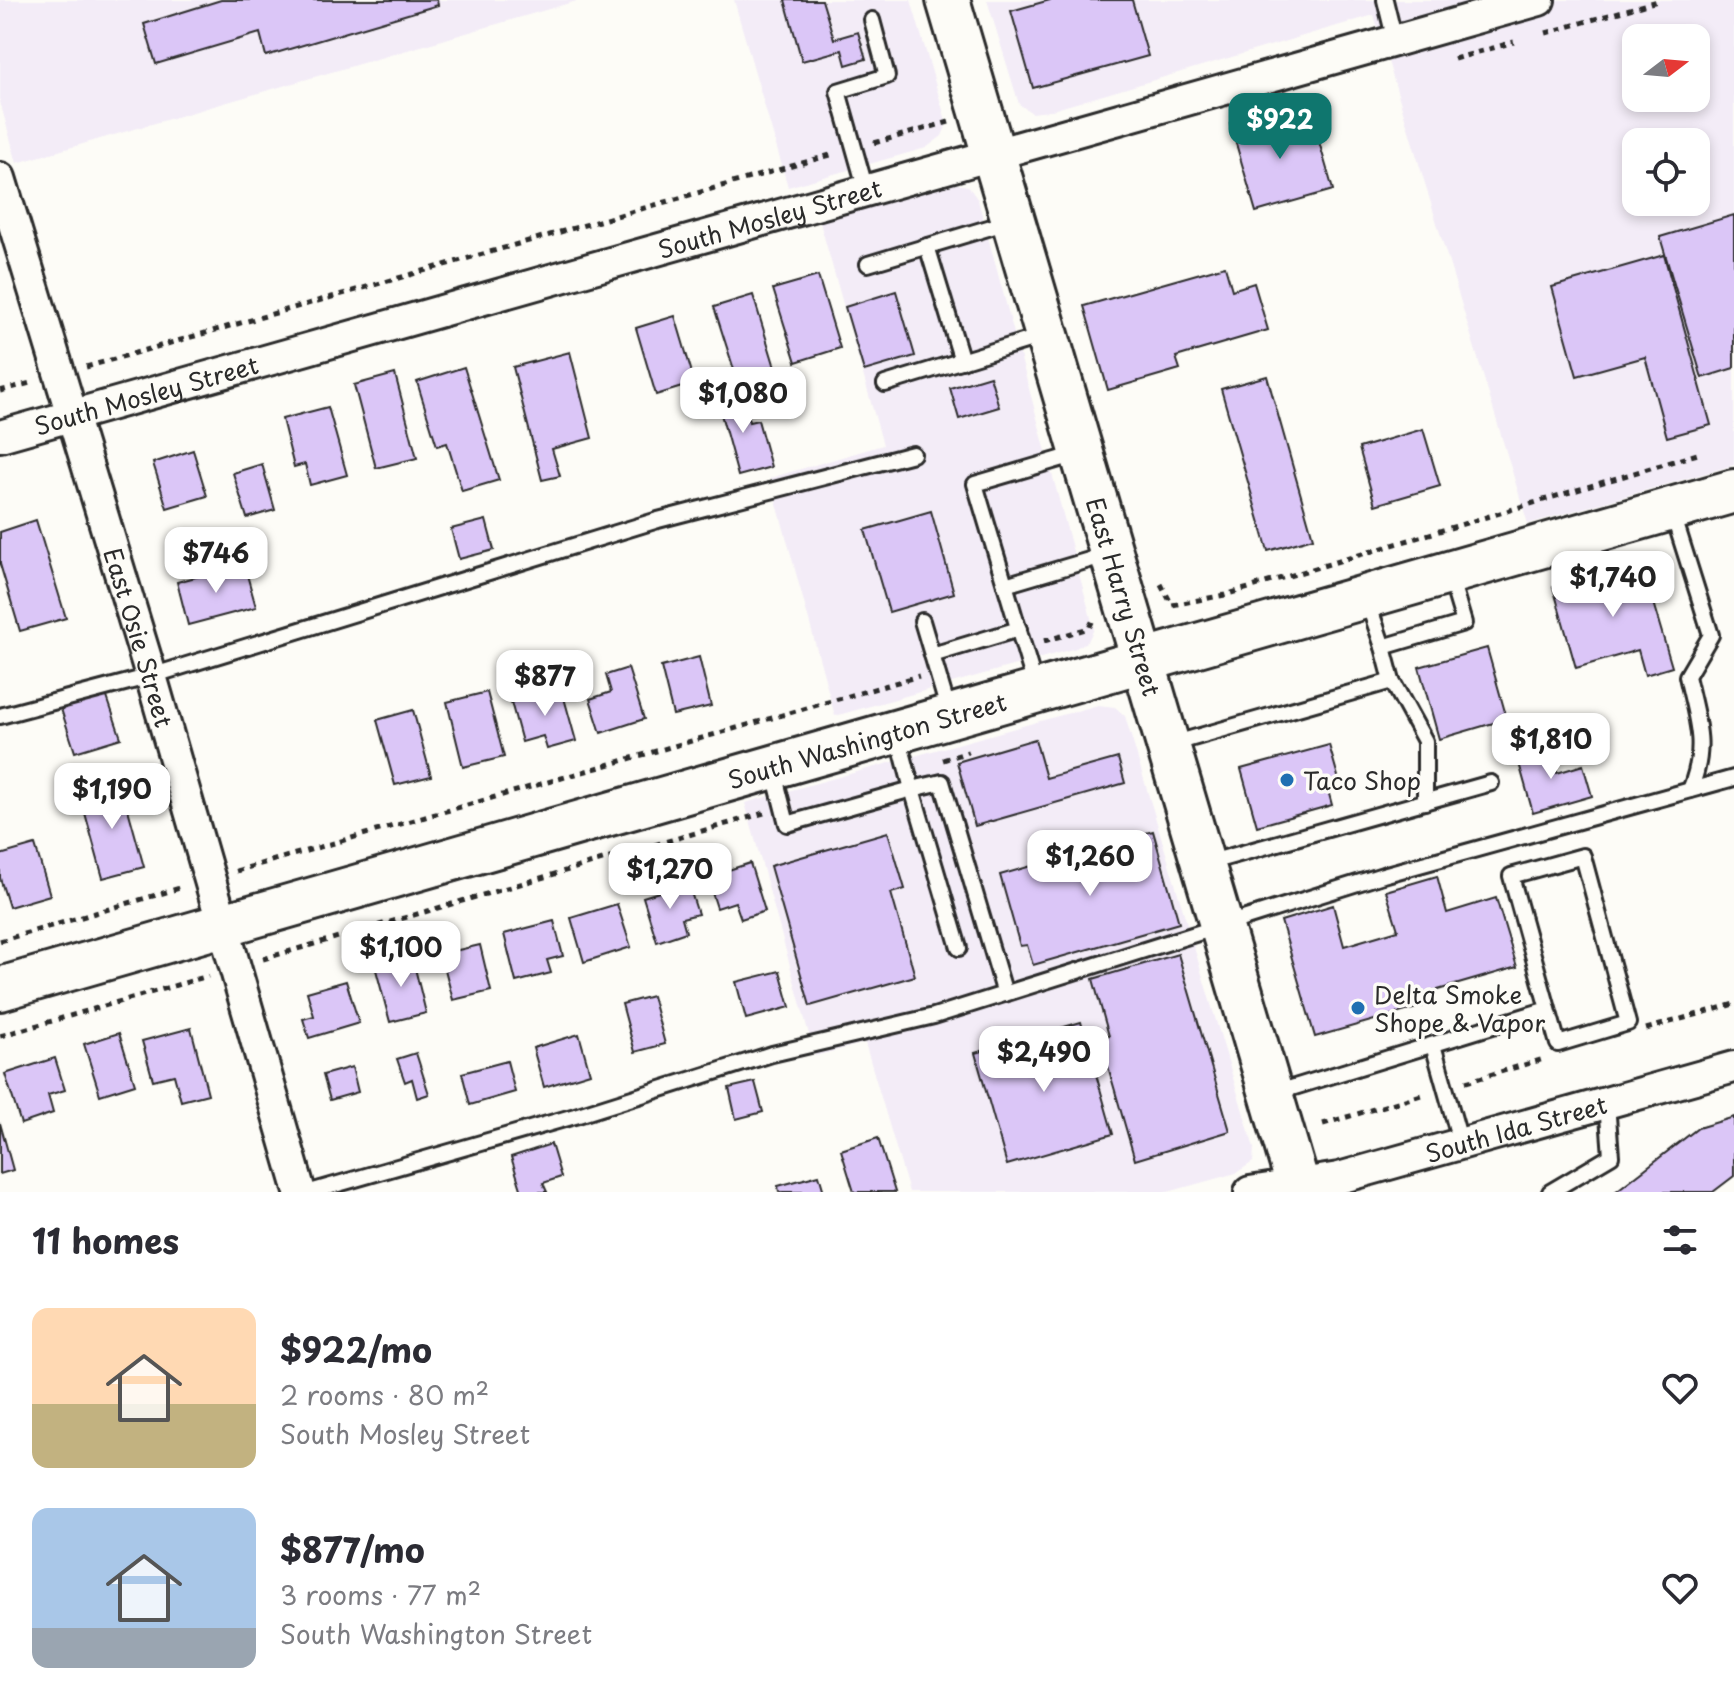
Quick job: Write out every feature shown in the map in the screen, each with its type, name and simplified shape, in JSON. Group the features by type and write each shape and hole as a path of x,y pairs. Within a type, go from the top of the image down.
{"street":[{"name":"East Harry Street","path":"948,0 977,158 1013,221 1299,1188"},
{"name":"South Mosley Street","path":"0,436 1539,0"},
{"name":"East Osie Street","path":"0,178 151,676 300,1192"},
{"name":"South Washington Street","path":"0,989 1734,491"},
{"name":"South Ida Street","path":"1250,1192 1299,1188 1339,1178 1734,1067"}],"lane":[{"path":"1385,0 1395,41"},
{"path":"866,190 838,91 887,76 872,20"},
{"path":"868,264 1013,221"},
{"path":"927,246 962,361"},
{"path":"885,384 1046,335"},
{"path":"1037,690 975,484 1081,453"},
{"path":"0,716 151,676 658,520 913,454"},
{"path":"1671,508 1711,635 1687,676 1699,729 1701,754 1699,769 1690,790"},
{"path":"1005,585 1111,553"},
{"path":"1383,647 1464,623 1449,572"},
{"path":"1366,596 1392,681 1425,741 1425,802"},
{"path":"922,621 950,714"},
{"path":"932,655 1019,629"},
{"path":"1167,745 1392,681"},
{"path":"896,730 959,948"},
{"path":"772,766 787,824 942,782 1005,994"},
{"path":"310,1192 575,1116 772,1054 934,1016 1383,875 1734,778"},
{"path":"1202,864 1491,783"},
{"path":"1583,856 1628,1023 1558,1044 1548,1009 1511,876 1583,856"},
{"path":"1271,1094 1548,1009"},
{"path":"1433,1045 1461,1144"},
{"path":"1550,1192 1611,1156 1607,1103"}],"path":[{"path":"0,391 949,122 977,158"},
{"path":"1158,578 1172,605 1225,595 1701,453"},
{"path":"1024,646 1089,628 1096,615"},
{"path":"0,941 937,671"},
{"path":"907,770 981,748"},
{"path":"0,1036 782,807"},
{"path":"1643,1030 1734,1004"},
{"path":"1323,1124 1552,1057"}],"shaded area":[{"path":"0,0 580,0 17,163 0,102"},
{"path":"734,0 911,0 947,124 942,136 926,148 788,187"},
{"path":"987,0 1734,0 1734,465 1528,524 1374,15 1049,111 1032,113 1019,104"},
{"path":"951,183 968,186 978,200 1094,629 1088,641 1076,648 835,716 770,478 883,445 819,219"},
{"path":"1098,705 1115,707 1125,716 1254,1148 1253,1162 1236,1173 1168,1192 909,1192 865,1043 815,1056 745,803"}],"building":[{"path":"221,0 437,0 438,5 266,56 260,33 156,64 144,24"},
{"path":"785,0 822,0 834,39 858,32 866,59 846,65 842,50 802,61"},
{"path":"1050,0 1132,0 1148,56 1033,88 1011,11"},
{"path":"1273,110 1279,131 1313,121 1333,190 1256,212 1230,123"},
{"path":"1734,215 1734,368 1702,378 1660,237"},
{"path":"1664,255 1711,425 1667,437 1645,357 1577,376 1552,287"},
{"path":"1225,266 1232,290 1254,283 1268,330 1176,357 1180,369 1108,390 1084,306"},
{"path":"818,276 840,348 796,362 773,289"},
{"path":"896,291 915,356 864,371 845,307"},
{"path":"753,295 777,374 754,381 751,371 736,376 714,307"},
{"path":"675,316 695,383 656,395 636,328"},
{"path":"570,352 592,438 552,449 560,476 542,480 513,367"},
{"path":"464,367 499,480 462,491 447,443 437,446 417,382"},
{"path":"395,374 417,458 376,468 354,385"},
{"path":"990,376 999,407 959,419 950,388"},
{"path":"1267,376 1313,538 1268,551 1221,389"},
{"path":"740,389 749,422 758,420 771,467 738,476 716,396"},
{"path":"328,407 347,475 310,485 305,464 294,467 282,419"},
{"path":"1423,429 1440,486 1375,505 1359,448"},
{"path":"193,450 207,496 167,508 153,463"},
{"path":"262,464 275,510 247,518 233,473"},
{"path":"931,511 954,593 889,612 865,530"},
{"path":"36,520 66,618 20,631 0,564 0,532"},
{"path":"486,520 494,550 459,559 451,529"},
{"path":"1641,562 1672,667 1645,675 1638,650 1576,668 1553,587"},
{"path":"244,564 256,607 188,625 177,582"},
{"path":"1487,648 1507,719 1439,739 1419,667"},
{"path":"699,657 711,706 673,715 661,667"},
{"path":"628,668 644,719 601,733 590,699 611,692 606,675"},
{"path":"561,687 576,741 547,749 543,736 522,742 511,702"},
{"path":"487,692 504,757 463,767 447,702"},
{"path":"106,694 121,738 75,752 61,709"},
{"path":"413,710 431,776 395,785 377,720"},
{"path":"1035,739 1046,778 1118,758 1125,783 975,826 957,762"},
{"path":"1329,745 1339,780 1326,783 1332,805 1257,826 1241,769"},
{"path":"1549,747 1557,773 1583,765 1592,796 1533,813 1517,756"},
{"path":"121,784 144,867 103,878 80,795"},
{"path":"1153,831 1179,923 1033,965 1027,945 1020,946 1000,875"},
{"path":"888,832 905,889 891,893 915,976 810,1006 770,866"},
{"path":"35,845 50,895 9,907 0,878 0,855"},
{"path":"750,863 765,911 741,919 735,902 717,908 707,877"},
{"path":"1437,876 1447,913 1496,898 1517,967 1424,994 1427,1005 1315,1037 1281,921 1333,905 1344,946 1398,930 1386,891"},
{"path":"688,883 698,914 682,918 686,932 657,942 643,897"},
{"path":"617,904 631,947 584,962 571,918"},
{"path":"554,921 563,956 547,960 551,973 516,982 504,934"},
{"path":"480,945 491,991 453,1000 441,954"},
{"path":"1178,954 1230,1131 1135,1160 1100,1039 1109,1036 1093,979"},
{"path":"412,956 426,1013 390,1022 375,966"},
{"path":"780,971 790,1007 746,1019 736,982"},
{"path":"346,981 359,1023 309,1038 303,1019 314,1016 307,992"},
{"path":"652,996 665,1044 635,1052 622,1004"},
{"path":"1081,1022 1113,1134 1007,1165 975,1053"},
{"path":"191,1028 208,1094 181,1101 174,1075 153,1080 142,1041"},
{"path":"119,1033 135,1084 100,1095 84,1044"},
{"path":"579,1034 590,1073 544,1087 533,1048"},
{"path":"416,1053 429,1094 417,1098 412,1079 405,1082 397,1059"},
{"path":"55,1058 65,1090 48,1095 53,1113 21,1124 5,1074"},
{"path":"507,1061 515,1092 470,1105 462,1073"},
{"path":"352,1067 358,1092 330,1100 323,1075"},
{"path":"755,1082 763,1112 736,1119 729,1088"},
{"path":"1734,1117 1734,1176 1713,1192 1615,1192 1698,1128"},
{"path":"0,1123 13,1170 0,1174"},
{"path":"878,1138 895,1192 854,1192 841,1150"},
{"path":"551,1144 561,1177 543,1183 547,1192 522,1192 511,1157"},
{"path":"819,1175 824,1192 779,1192 778,1186"}],"place":[{"name":"Taco Shop","path":"1287,780"},
{"name":"Delta Smoke Shope & Vapor","path":"1358,1008"}]}
